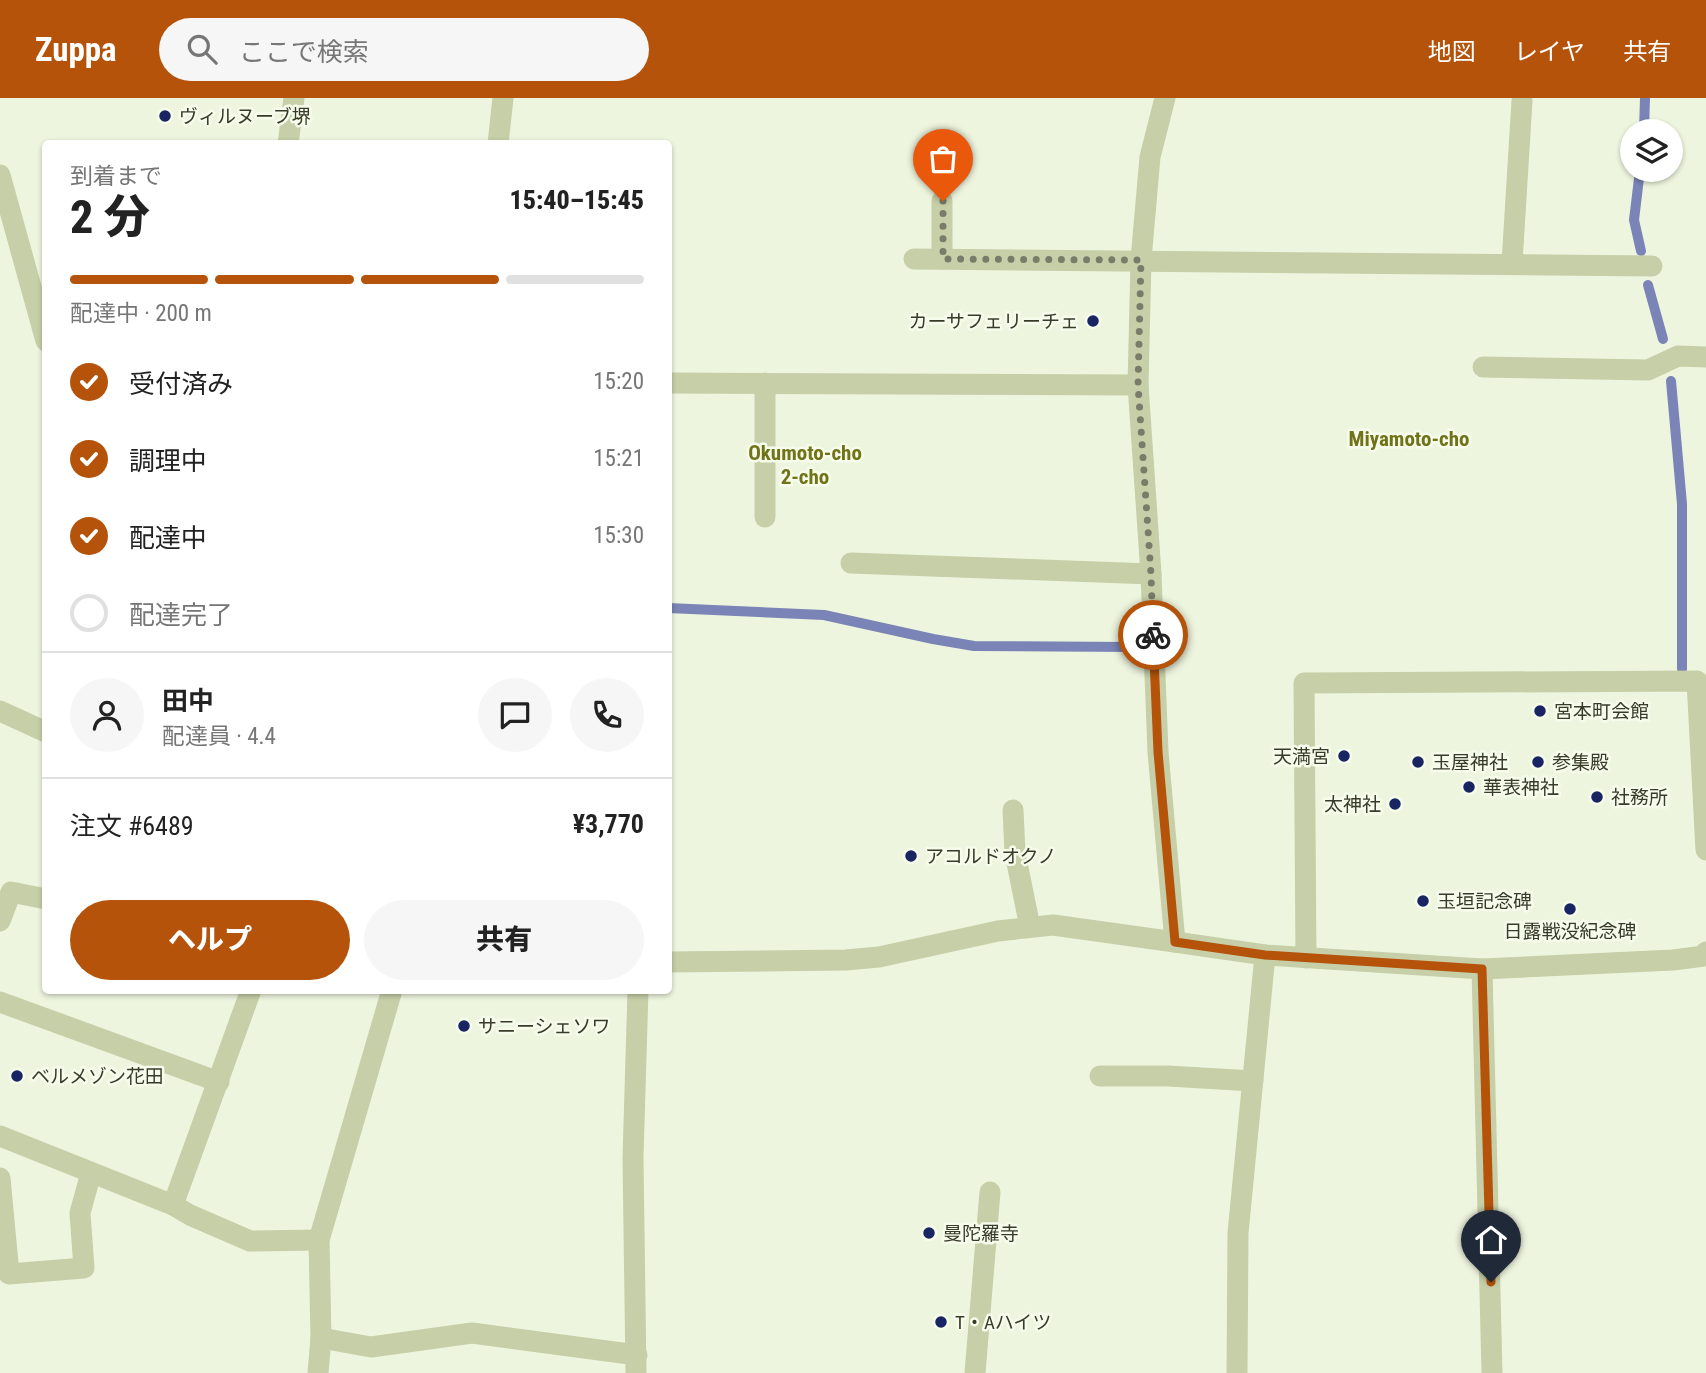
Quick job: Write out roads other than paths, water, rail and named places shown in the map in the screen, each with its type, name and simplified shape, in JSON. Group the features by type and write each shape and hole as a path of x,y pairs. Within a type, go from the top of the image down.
{"street":[{"path":"289,140 294,98"},
{"path":"498,140 503,98"},
{"path":"1165,98 1150,157 1141,260 1138,385 1151,574 1158,752 1175,942"},
{"path":"1512,264 1522,101"},
{"path":"0,175 37,278 42,313"},
{"path":"943,201 943,259"},
{"path":"915,259 1652,266"},
{"path":"1483,367 1647,370 1678,356 1706,357"},
{"path":"672,383 1138,385"},
{"path":"765,383 765,517"},
{"path":"851,564 1151,574"},
{"path":"1306,958 1304,683 1697,681 1706,850"},
{"path":"0,711 42,730"},
{"path":"1013,810 1015,853 1030,927"},
{"path":"0,921 11,892 42,897"},
{"path":"672,962 846,960 879,957 998,930 1053,925 1265,955 1482,969 1673,960 1704,956 1706,951"},
{"path":"1237,1373 1238,1233 1265,955"},
{"path":"1482,969 1492,1373"},
{"path":"173,1205 250,994"},
{"path":"318,1373 321,1338 319,1240 391,994"},
{"path":"321,1338 371,1347 472,1333 636,1364 633,1158 638,994"},
{"path":"0,1002 219,1082"},
{"path":"1100,1076 1168,1076 1253,1081"},
{"path":"0,1136 173,1205 250,1241 319,1240"},
{"path":"0,1178 9,1274 84,1268 80,1213 91,1173"},
{"path":"975,1373 990,1192"}],"waterway":[{"path":"1644,119 1645,98"},
{"path":"1639,182 1634,220 1641,251"},
{"path":"1648,285 1663,339"},
{"path":"1671,381 1682,504 1682,669"},
{"path":"672,608 824,615 974,646 1134,647"}],"place":[{"name":"ヴィルヌーブ堺","path":"165,116"},
{"name":"カーサフェリーチェ","path":"1093,321"},
{"name":"宮本町会館","path":"1540,711"},
{"name":"天満宮","path":"1344,756"},
{"name":"玉屋神社","path":"1418,762"},
{"name":"参集殿","path":"1538,762"},
{"name":"華表神社","path":"1469,787"},
{"name":"社務所","path":"1597,797"},
{"name":"太神社","path":"1395,804"},
{"name":"アコルドオクノ","path":"911,856"},
{"name":"玉垣記念碑","path":"1423,901"},
{"name":"日露戦没紀念碑","path":"1570,909"},
{"name":"サニーシェソワ","path":"464,1026"},
{"name":"ベルメゾン花田","path":"17,1076"},
{"name":"曼陀羅寺","path":"929,1233"},
{"name":"T・Aハイツ","path":"941,1322"}],"district":[{"name":"Miyamoto-cho","path":"1409,439"},
{"name":"Okumoto-cho 2-cho","path":"805,465"}]}
